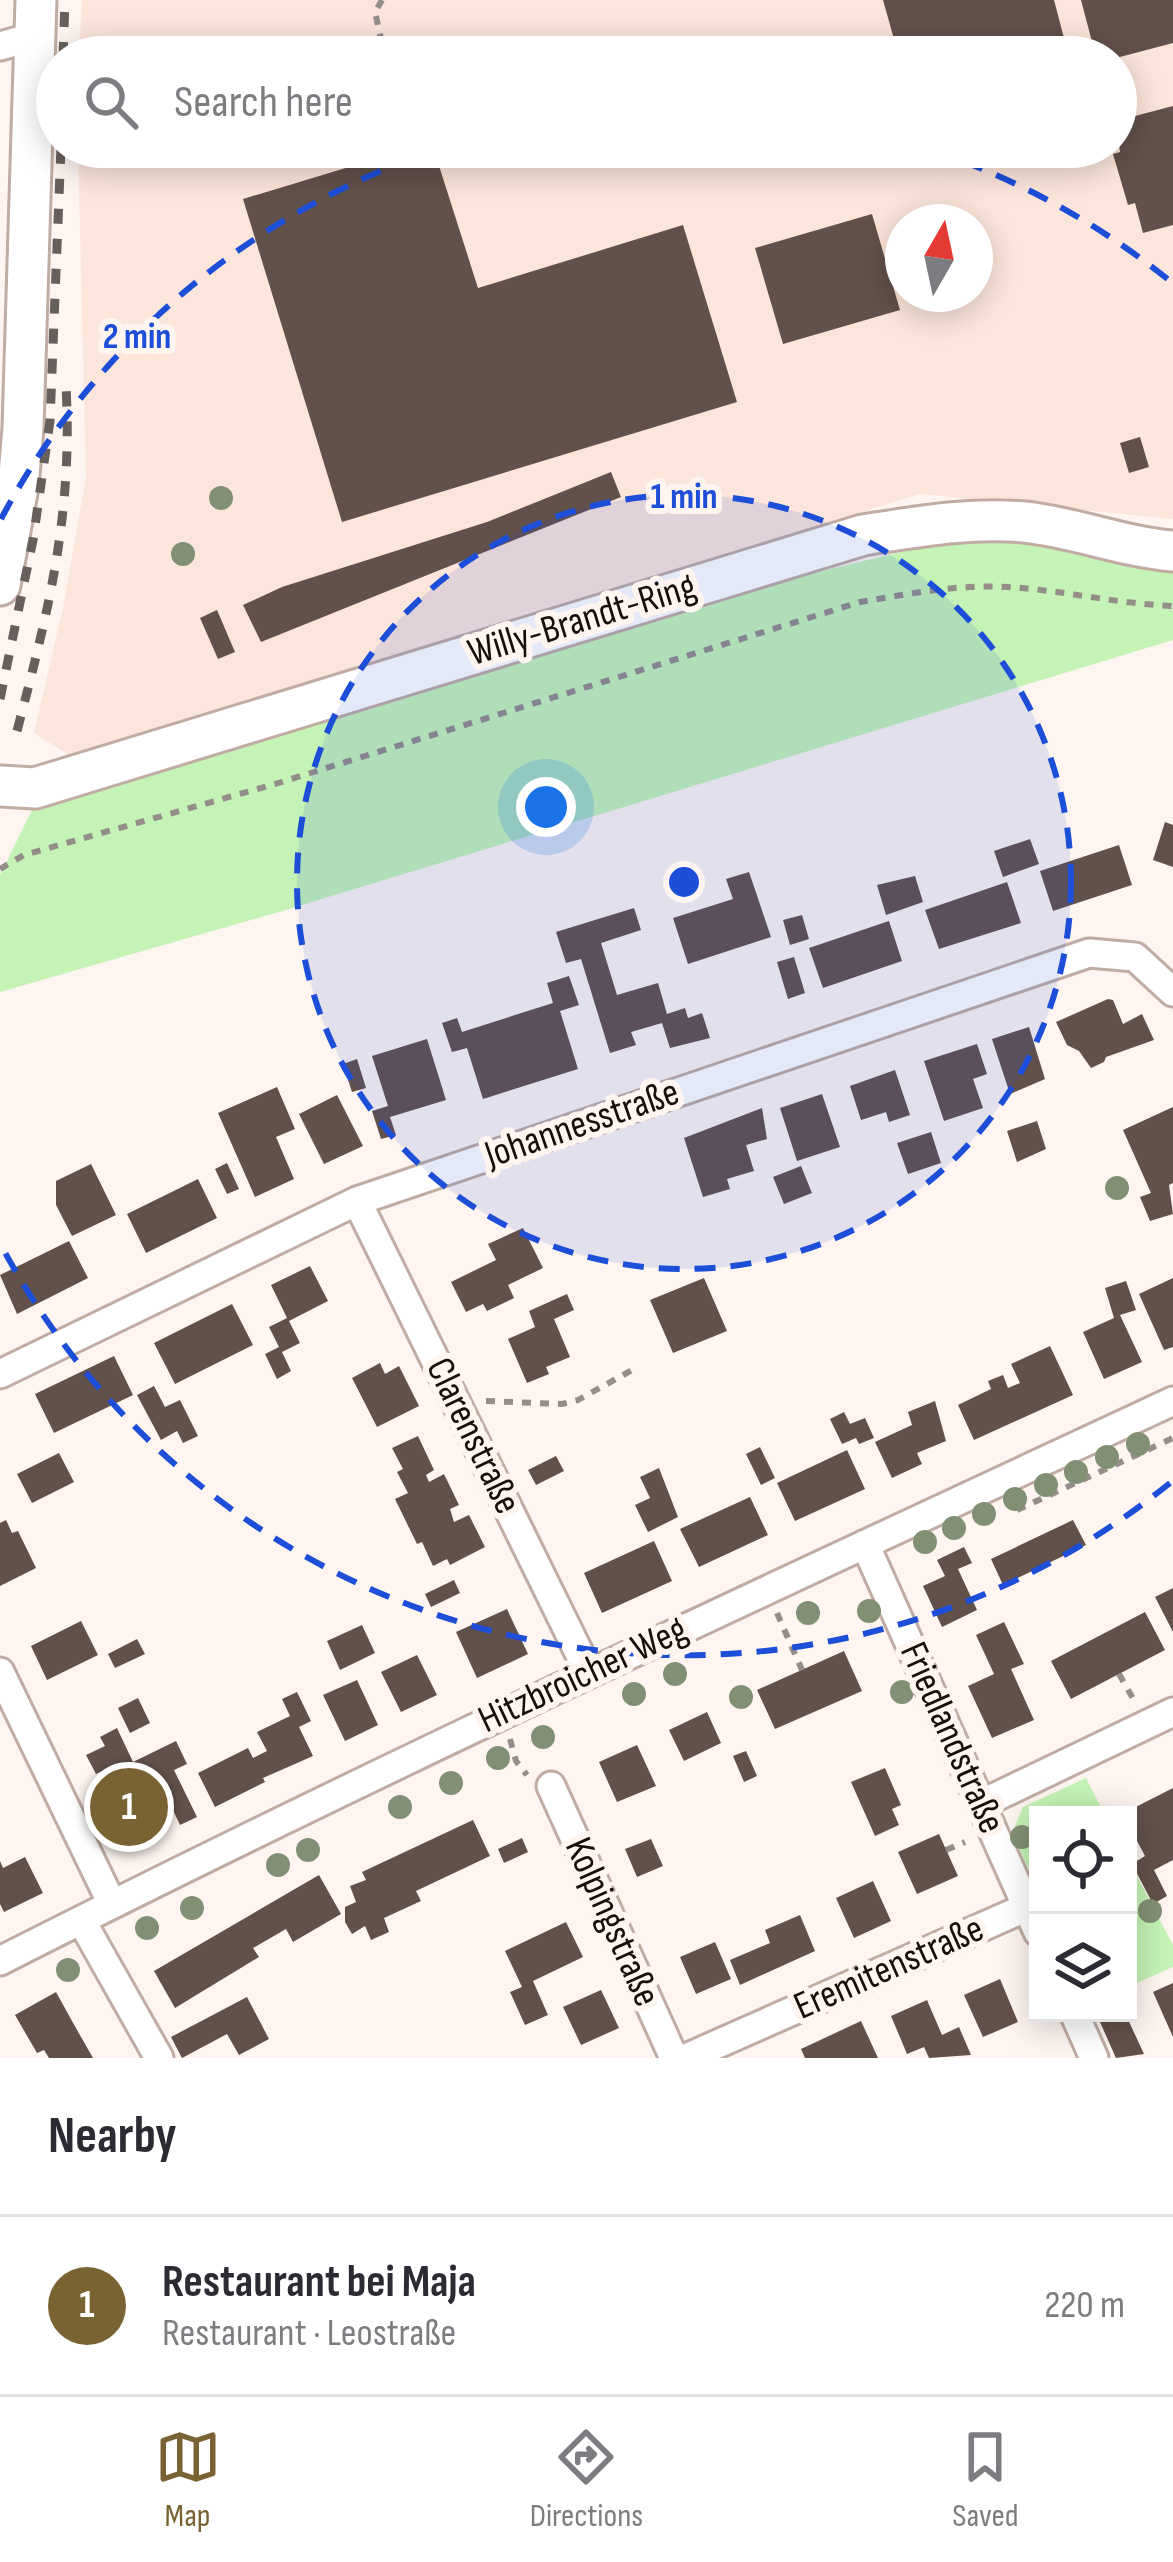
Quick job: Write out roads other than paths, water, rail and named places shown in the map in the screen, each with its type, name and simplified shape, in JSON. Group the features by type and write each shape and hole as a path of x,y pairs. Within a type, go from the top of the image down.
{"street":[{"path":"0,584 22,448 24,27"},
{"name":"Willy-Brandt-Ring","path":"0,786 35,788 862,536 966,521 1024,522 1138,548 1173,551"},
{"name":"Johannesstraße","path":"0,1374 357,1201 1089,952 1135,957 1173,992"},
{"name":"Clarenstraße","path":"357,1201 588,1671"},
{"name":"Hitzbroicher Weg","path":"0,1961 111,1902 588,1671 1173,1401"},
{"name":"Friedlandstraße","path":"865,1544 1030,1914"},
{"path":"0,1672 111,1902"},
{"path":"981,1804 1173,1712"},
{"name":"Kolpingstraße","path":"551,1786 674,2058"},
{"path":"81,1920 159,2058"},
{"name":"Eremitenstraße","path":"686,2058 1029,1920"},
{"path":"1078,2022 1094,2058"}],"railway":[{"path":"64,36 65,0"},
{"path":"0,699 33,540 50,421 60,168"},
{"path":"17,731 62,519 66,386"}],"place":[{"name":"Restaurant bei Maja","path":"129,1807"}]}
